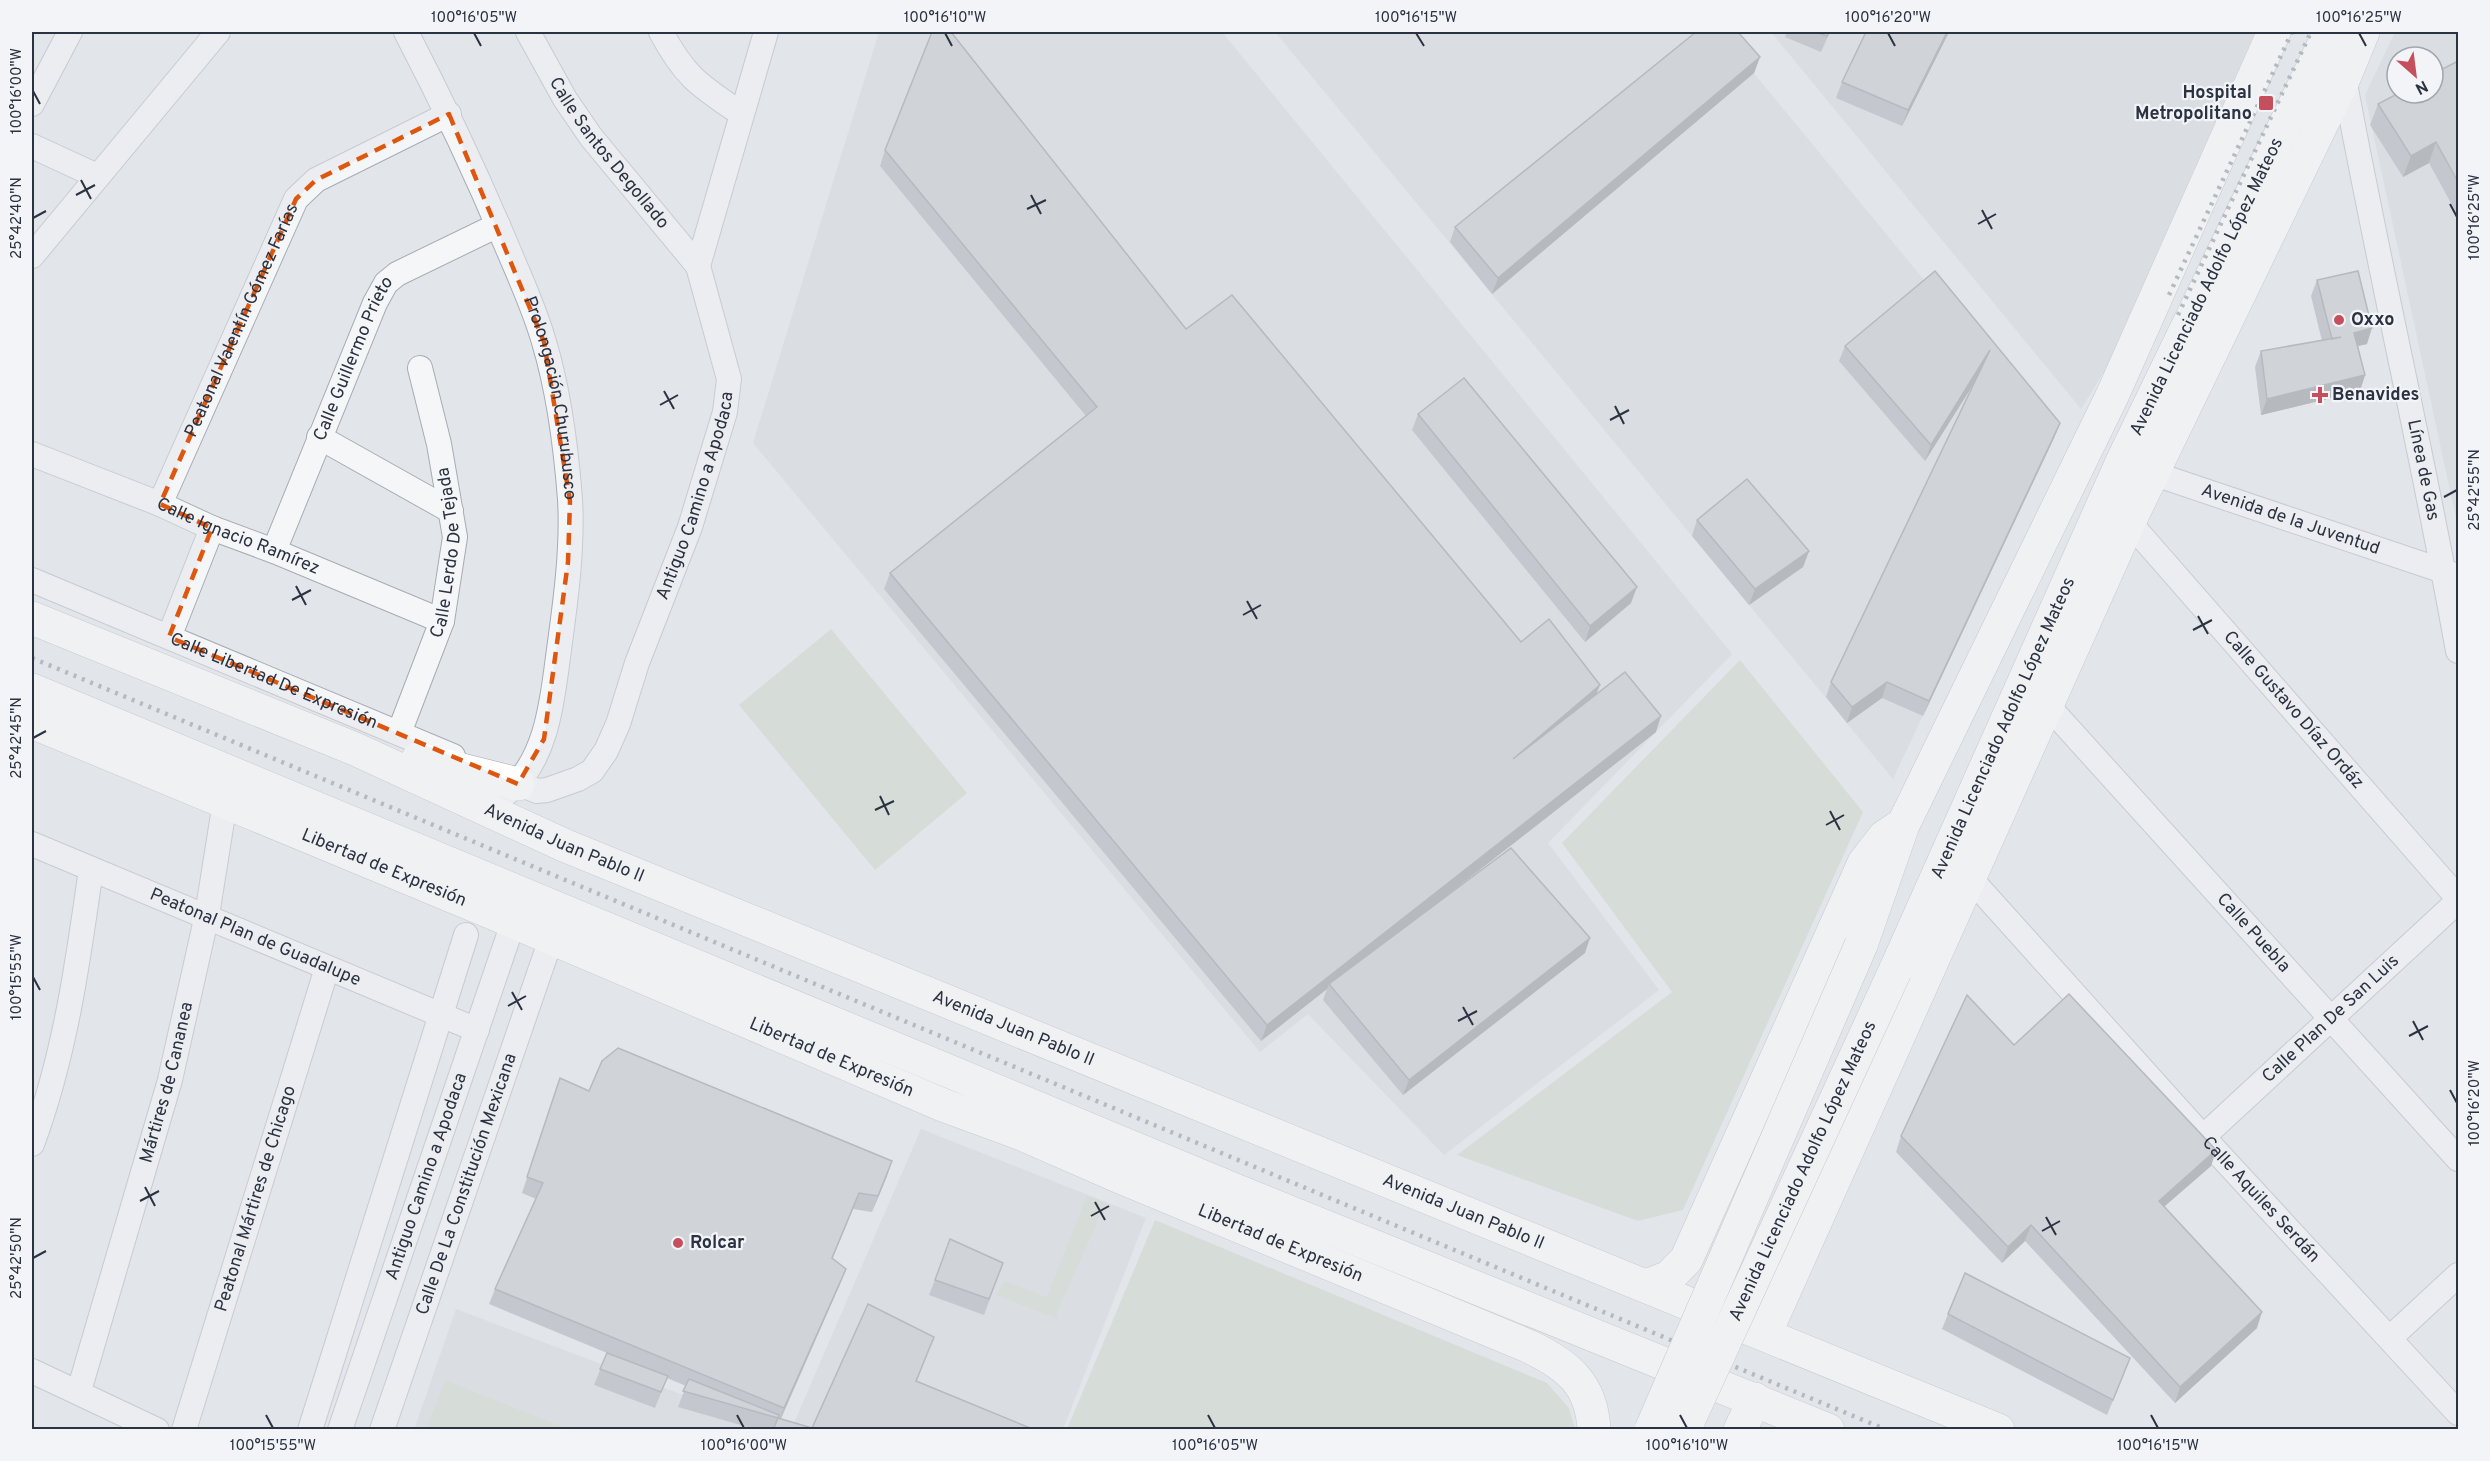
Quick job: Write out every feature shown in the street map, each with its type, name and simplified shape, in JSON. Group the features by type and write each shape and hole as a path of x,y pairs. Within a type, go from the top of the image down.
{"main road":[{"name":"Avenida Licenciado Adolfo López Mateos","path":"1651,1430 1861,945 1903,825 2112,396 2274,32"},
{"name":"Avenida Licenciado Adolfo López Mateos","path":"1684,1430 1895,971 2122,462 2330,32"},
{"path":"1765,1334 2129,522 2344,78 2363,32"},
{"name":"Avenida Juan Pablo II","path":"32,618 355,749 566,846 1998,1430"},
{"path":"32,690 1237,1191 1828,1430"},
{"path":"1993,754 2048,706"},
{"name":"Libertad de Expresión","path":"32,722 943,1105 1063,1151 1120,1177 1463,1317 1553,1358 1568,1369 1580,1383 1590,1404 1594,1430"},
{"path":"355,749 381,751 518,784"},
{"path":"1646,1286 1659,1283 1677,1272 1695,1241 1864,863 1884,837 1903,825"},
{"path":"394,842 500,917"},
{"path":"765,993 798,1020 930,1087 943,1105"},
{"path":"1063,1151 1237,1191"},
{"path":"1695,1241 1703,1259 1715,1275 1731,1286 1750,1292 1770,1292 1788,1286"},
{"path":"1740,1430 1755,1399"}],"street":[{"path":"32,104 70,32"},
{"path":"32,256 218,32"},
{"name":"Prolongación Churubusco","path":"406,32 449,114 498,225 544,342 558,412 570,501 567,597 556,677 544,738 518,784"},
{"name":"Calle Santos Degollado","path":"528,32 565,99 591,137 698,267"},
{"path":"661,32 685,72 701,87 740,114"},
{"path":"698,267 740,114 766,32"},
{"name":"Línea de Gas","path":"2344,78 2373,238 2451,574 2458,651"},
{"name":"Peatonal Valentín Gómez Farías","path":"160,504 296,199 316,180 449,114"},
{"path":"32,147 97,176"},
{"name":"Calle Guillermo Prieto","path":"274,550 375,303 386,283 397,274 498,225"},
{"name":"Antiguo Camino a Apodaca","path":"518,784 537,790 564,785 592,771 606,751 690,527 725,412 729,379 698,267"},
{"name":"Calle Lerdo De Tejada","path":"399,733 442,621 455,537 439,444 420,368"},
{"path":"319,437 451,511"},
{"name":"Calle Ignacio Ramírez","path":"32,454 160,504 212,528 274,550 442,621"},
{"path":"2122,462 2129,522"},
{"name":"Avenida de la Juventud","path":"2122,462 2451,574"},
{"name":"Calle Gustavo Díaz Ordáz","path":"2129,522 2458,899"},
{"path":"169,637 212,528"},
{"name":"Calle Libertad De Expresión","path":"32,580 518,784"},
{"name":"Calle Puebla","path":"2048,706 2458,1159"},
{"path":"488,809 518,784"},
{"name":"Mártires de Cananea","path":"79,1391 170,1080 207,915 225,802"},
{"name":"Peatonal Plan de Guadalupe","path":"32,844 207,915 477,1030"},
{"path":"32,1144 51,1084 68,1017 91,869"},
{"name":"Calle Aquiles Serdán","path":"1969,877 2203,1137 2458,1413"},
{"name":"Calle Plan De San Luis","path":"2203,1137 2458,899"},
{"name":"Antiguo Camino a Apodaca","path":"340,1430 477,1030 500,917"},
{"path":"309,1430 466,935"},
{"name":"Calle De La Constitución Mexicana","path":"382,1430 550,939"},
{"name":"Peatonal Mártires de Chicago","path":"183,1430 327,968"},
{"path":"2390,1338 2458,1275"},
{"path":"32,1371 79,1391 157,1430"}],"highlighted area":[{"path":"449,114 544,342 570,501 568,562 544,739 518,784 169,637 212,528 160,504 296,199 316,180"}],"shaded area":[{"path":"879,32 1222,32 1732,654 1548,843 1659,990 1444,1155 1308,1014 1260,1052 753,443"},
{"path":"1275,32 1720,32 2054,438 1893,779"},
{"path":"1771,32 2255,32 2105,370 2081,409"},
{"path":"2395,32 2458,32 2458,528 2365,95 2385,53 2385,105 2445,105 2445,45 2389,45"},
{"path":"921,1129 1146,1218 1063,1429 791,1430"},
{"path":"456,1309 683,1395 772,1430 414,1430"}],"green space":[{"path":"831,629 967,793 875,870 739,705"},
{"path":"1740,660 1863,812 1683,1210 1638,1221 1457,1155 1672,992 1562,843"},
{"path":"1087,1195 1106,1203 1055,1318 996,1295 1004,1281 1047,1297"},
{"path":"1155,1220 1547,1383 1569,1408 1575,1429 1067,1429"},
{"path":"445,1380 569,1429 426,1429"}],"building":[{"path":"932,32 951,32 1186,329 1232,295 1521,642 1549,619 1600,685 1513,759 1625,672 1661,716 1267,1025 890,573 1097,407 885,150"},
{"path":"1696,32 1738,32 1760,57 1498,278 1455,227"},
{"path":"1816,32 1829,32 1827,36"},
{"path":"1866,32 1947,32 1908,110 1842,82"},
{"path":"2456,62 2458,67 2458,182 2436,142 2411,156 2378,104 2385,100 2385,105 2445,105 2445,68"},
{"path":"1935,271 2060,423 1929,701 1887,682 1852,707 1831,682 1990,350 1931,445 1845,346"},
{"path":"2358,271 2372,328 2354,333 2365,375 2267,399 2261,351 2332,339 2317,280"},
{"path":"1464,378 1637,587 1590,626 1418,414"},
{"path":"1747,479 1809,551 1755,589 1697,520"},
{"path":"1511,848 1590,938 1409,1080 1329,984"},
{"path":"2069,994 2216,1150 2159,1201 2262,1312 2180,1387 2031,1225 2008,1247 1901,1136 1967,995 2014,1045"},
{"name":"Rolcar","path":"618,1048 892,1161 878,1196 859,1193 832,1258 846,1269 784,1408 495,1289 543,1183 527,1177 560,1078 589,1091 602,1061"},
{"path":"950,1239 1003,1263 989,1299 935,1280"},
{"path":"1965,1273 2130,1358 2113,1400 1948,1314"},
{"path":"868,1304 934,1337 916,1381 1030,1428 1029,1430 773,1430 778,1418 812,1428"},
{"path":"607,1353 668,1376 661,1392 600,1369"},
{"path":"689,1379 779,1415 778,1418 683,1391"}],"railway":[{"path":"2169,295 2292,32"},
{"path":"2178,315 2311,32"},
{"path":"32,658 1887,1430"}],"place":[{"name":"Hospital Metropolitano","path":"2266,103"},
{"name":"Oxxo","path":"2339,320"},
{"name":"Benavides","path":"2320,395"},
{"name":"Rolcar","path":"678,1243"}]}
